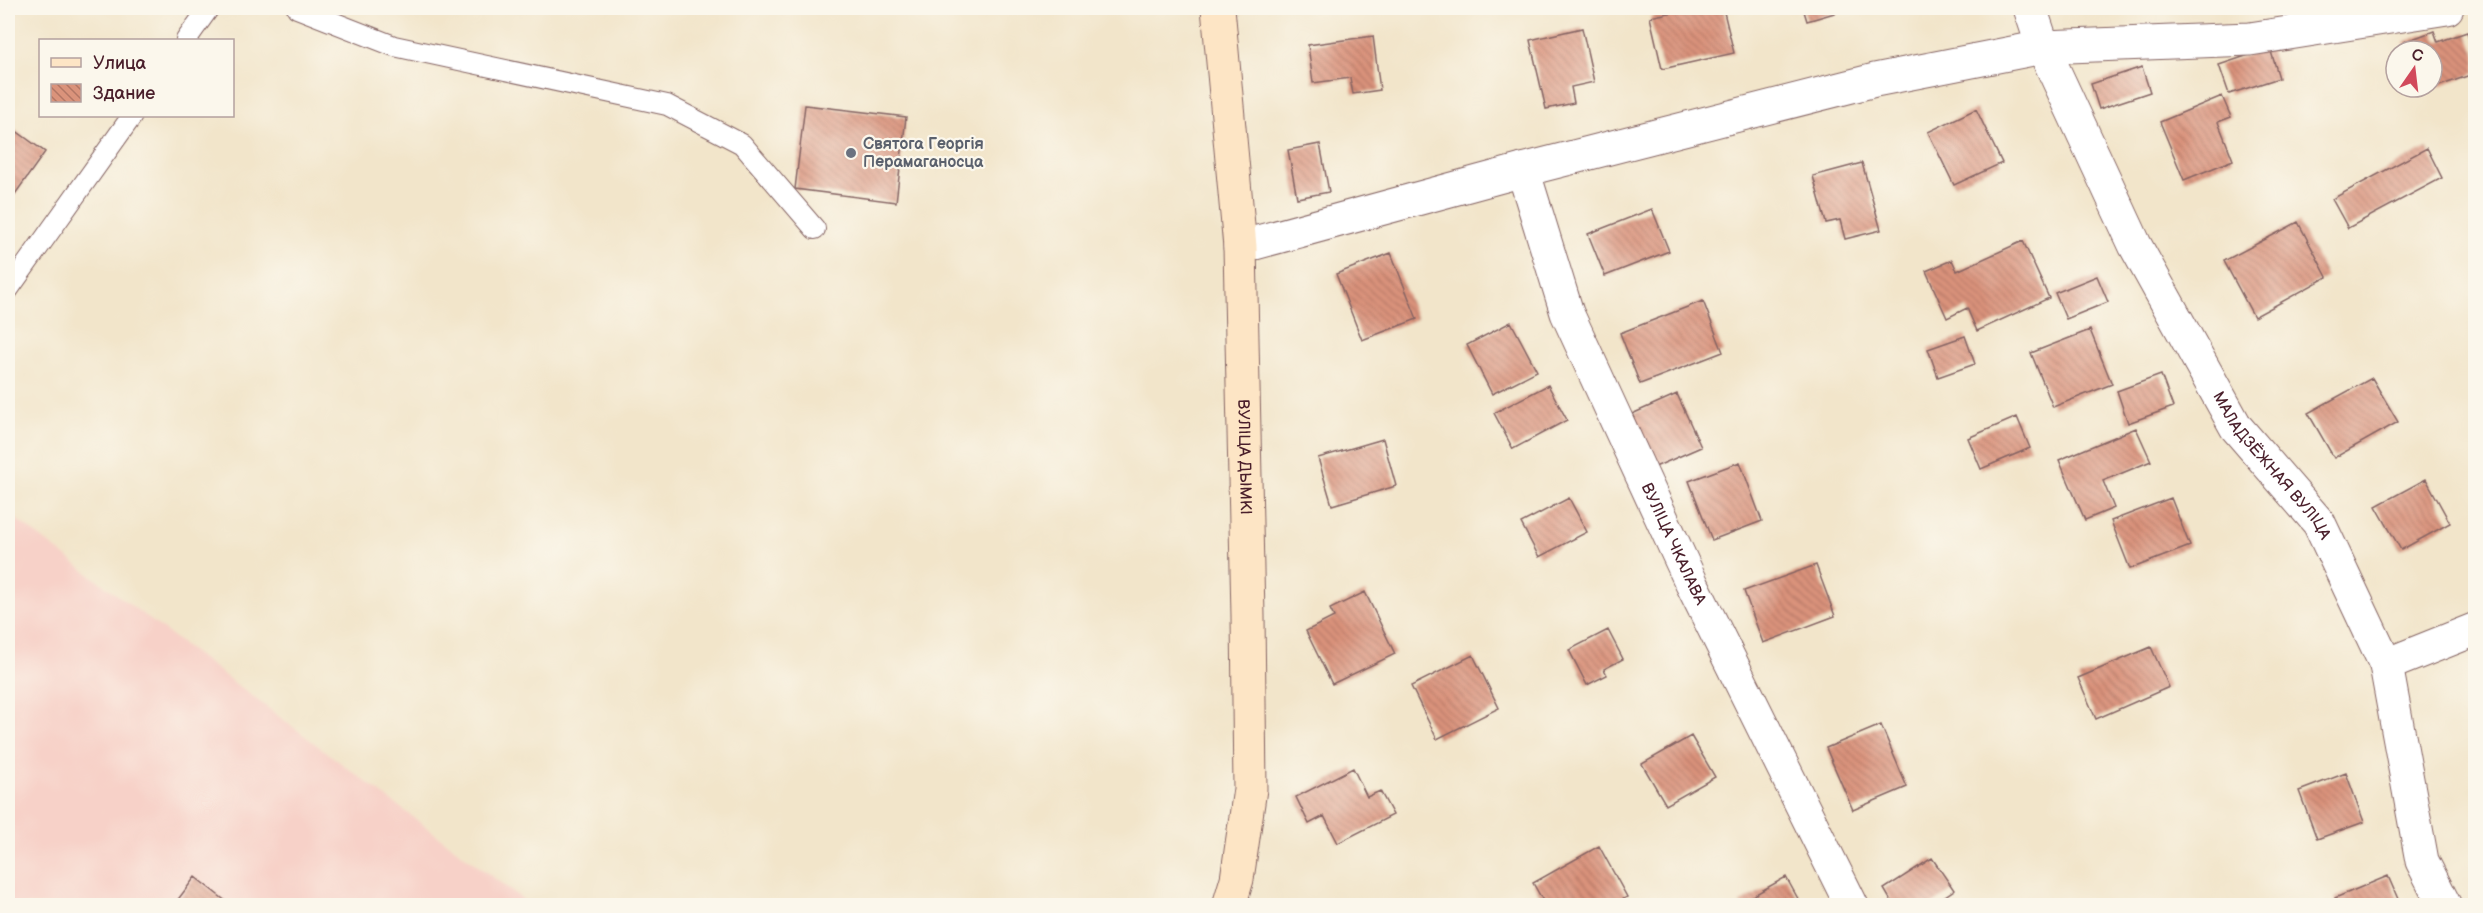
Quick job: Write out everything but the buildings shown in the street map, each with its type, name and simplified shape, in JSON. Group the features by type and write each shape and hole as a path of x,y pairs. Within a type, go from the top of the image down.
{"street":[{"name":"ВУЛІЦА ДЫМКІ","path":"1218,8 1240,247 1250,789 1237,879 1230,906"},
{"name":"МАЛАДЗЁЖНАЯ ВУЛІЦА","path":"2030,8 2043,47 2151,275 2236,427 2319,523 2386,665 2422,861 2445,906"},
{"path":"1240,247 1523,170 1875,80 2043,47 2250,39 2447,8"},
{"name":"ВУЛІЦА ЧКАЛАВА","path":"1523,170 1567,313 1692,584 1852,906"},
{"path":"2386,665 2475,629"}],"lane":[{"path":"187,39 209,8"},
{"path":"297,8 394,46 667,105 742,144 815,229"},
{"path":"8,290 131,117"}],"shaded area":[{"path":"8,513 530,905 8,905"}],"place":[{"name":"Святога Георгія Перамаганосца","path":"851,153"}]}
